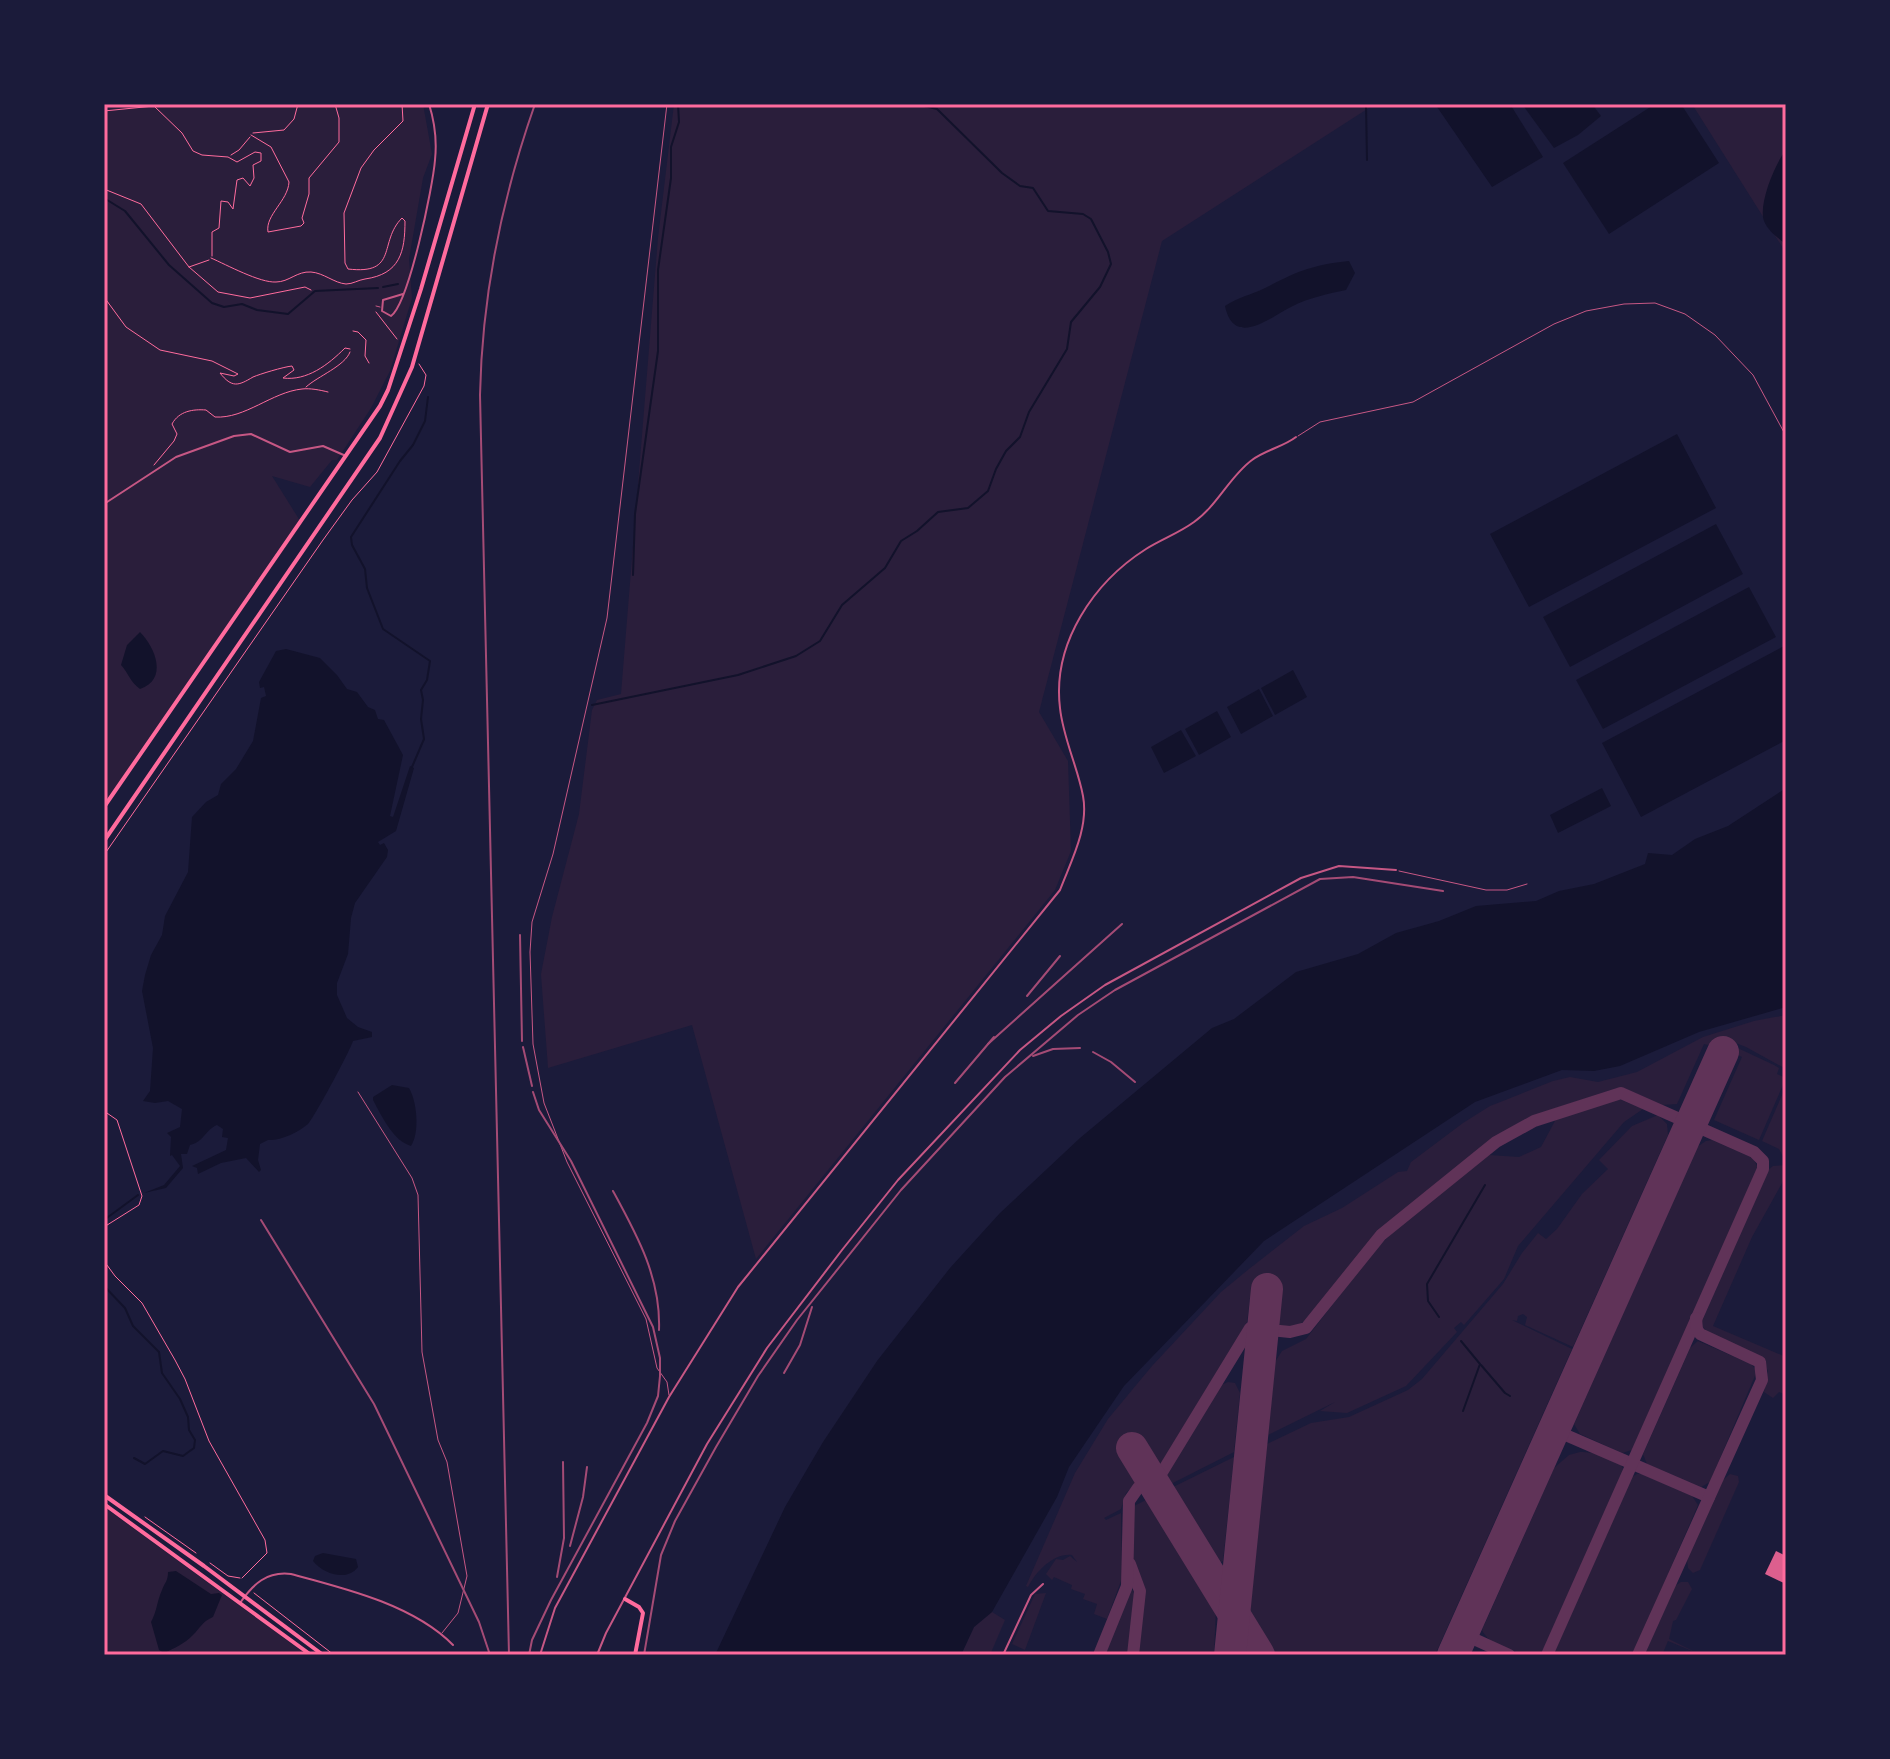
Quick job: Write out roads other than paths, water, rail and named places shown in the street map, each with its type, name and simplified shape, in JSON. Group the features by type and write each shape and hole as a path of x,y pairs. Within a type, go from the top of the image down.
{"highway":[{"path":"104,807 380,406 400,354 475,104"},
{"path":"104,841 365,462 390,418 412,367 488,104"},
{"path":"104,1495 323,1655"},
{"path":"104,1504 311,1655"},
{"path":"625,1599 643,1613 635,1655"}],"street":[{"path":"403,294 386,298 378,306 386,315 394,315 403,294 419,243 435,162 436,133 429,104"},
{"path":"104,504 176,457 234,436 251,434 290,452 323,446 346,456"},
{"path":"540,1655 555,1608 669,1397 738,1287 1060,890 1079,842 1084,798 1071,758 1060,706 1060,681 1069,643 1086,607 1119,570 1145,550 1196,521 1252,460 1296,437"},
{"path":"597,1655 707,1444 783,1325 898,1180 1020,1050 1105,985 1304,877 1339,866 1396,870"},
{"path":"240,1603 251,1588 269,1575 291,1574 405,1611 426,1622 453,1645"},
{"path":"1003,1655 1031,1595 1043,1584"}],"lane":[{"path":"667,104 610,603 553,854 532,922 530,952 533,1044 544,1103 567,1162 646,1319 657,1368 667,1382 669,1397"},
{"path":"1296,437 1320,422 1413,402 1554,324 1586,311 1624,304 1655,303 1685,314 1715,335 1753,375 1786,436"},
{"path":"1396,870 1486,890 1507,890 1527,884"},
{"path":"358,1092 412,1178 418,1195 422,1352 438,1440 447,1462 467,1576 458,1613 441,1634"}],"waterway":[{"path":"633,575 635,514 658,351 658,270 671,178 671,147 679,122 678,104"},
{"path":"592,705 738,675 796,656 820,641 842,605 885,568 901,541 938,512 968,508 988,491 1006,451 1020,437 1029,412 1067,349 1071,322 1100,287 1111,264 1108,252 1091,219 1083,214 1048,211 1033,188 1020,186 1002,173 937,109 916,104"},
{"path":"1366,104 1367,160"},
{"path":"104,198 125,211 169,265 212,303 224,307 242,304 257,310 288,314 315,291 378,288"},
{"path":"383,287 398,284"},
{"path":"412,767 424,739 421,690 427,680 430,661 383,629 367,588 365,569 351,537 413,445 425,421 428,397"},
{"path":"1439,1317 1428,1301 1427,1284 1485,1185"},
{"path":"104,1220 138,1195"},
{"path":"104,1286 125,1308 133,1326 159,1352 162,1373 180,1399 195,1440 194,1448 183,1456 163,1451 145,1464 134,1458"},
{"path":"1461,1341 1480,1364 1463,1411"},
{"path":"1481,1365 1510,1396"}],"railway":[{"path":"509,1655 480,395 485,320 496,247 513,175 535,104"},
{"path":"644,1655 661,1555 675,1521 758,1376 797,1320 901,1190 1005,1077 1078,1015 1115,990 1320,879 1353,877 1443,891"},
{"path":"988,1044 1122,924"},
{"path":"520,935 522,1041"},
{"path":"1027,996 1060,956"},
{"path":"955,1083 994,1037"},
{"path":"523,1047 532,1086"},
{"path":"1033,1056 1053,1049 1080,1048"},
{"path":"1093,1052 1135,1082"},
{"path":"529,1655 532,1640 551,1600 647,1423 658,1396 660,1376 660,1358 653,1327 571,1161 539,1110 533,1092"},
{"path":"613,1191 639,1241 652,1275 659,1330"},
{"path":"261,1220 374,1404 479,1622 490,1655"},
{"path":"784,1373 800,1345 812,1307"},
{"path":"557,1577 564,1538 563,1462"},
{"path":"570,1546 583,1497 587,1467"}]}
